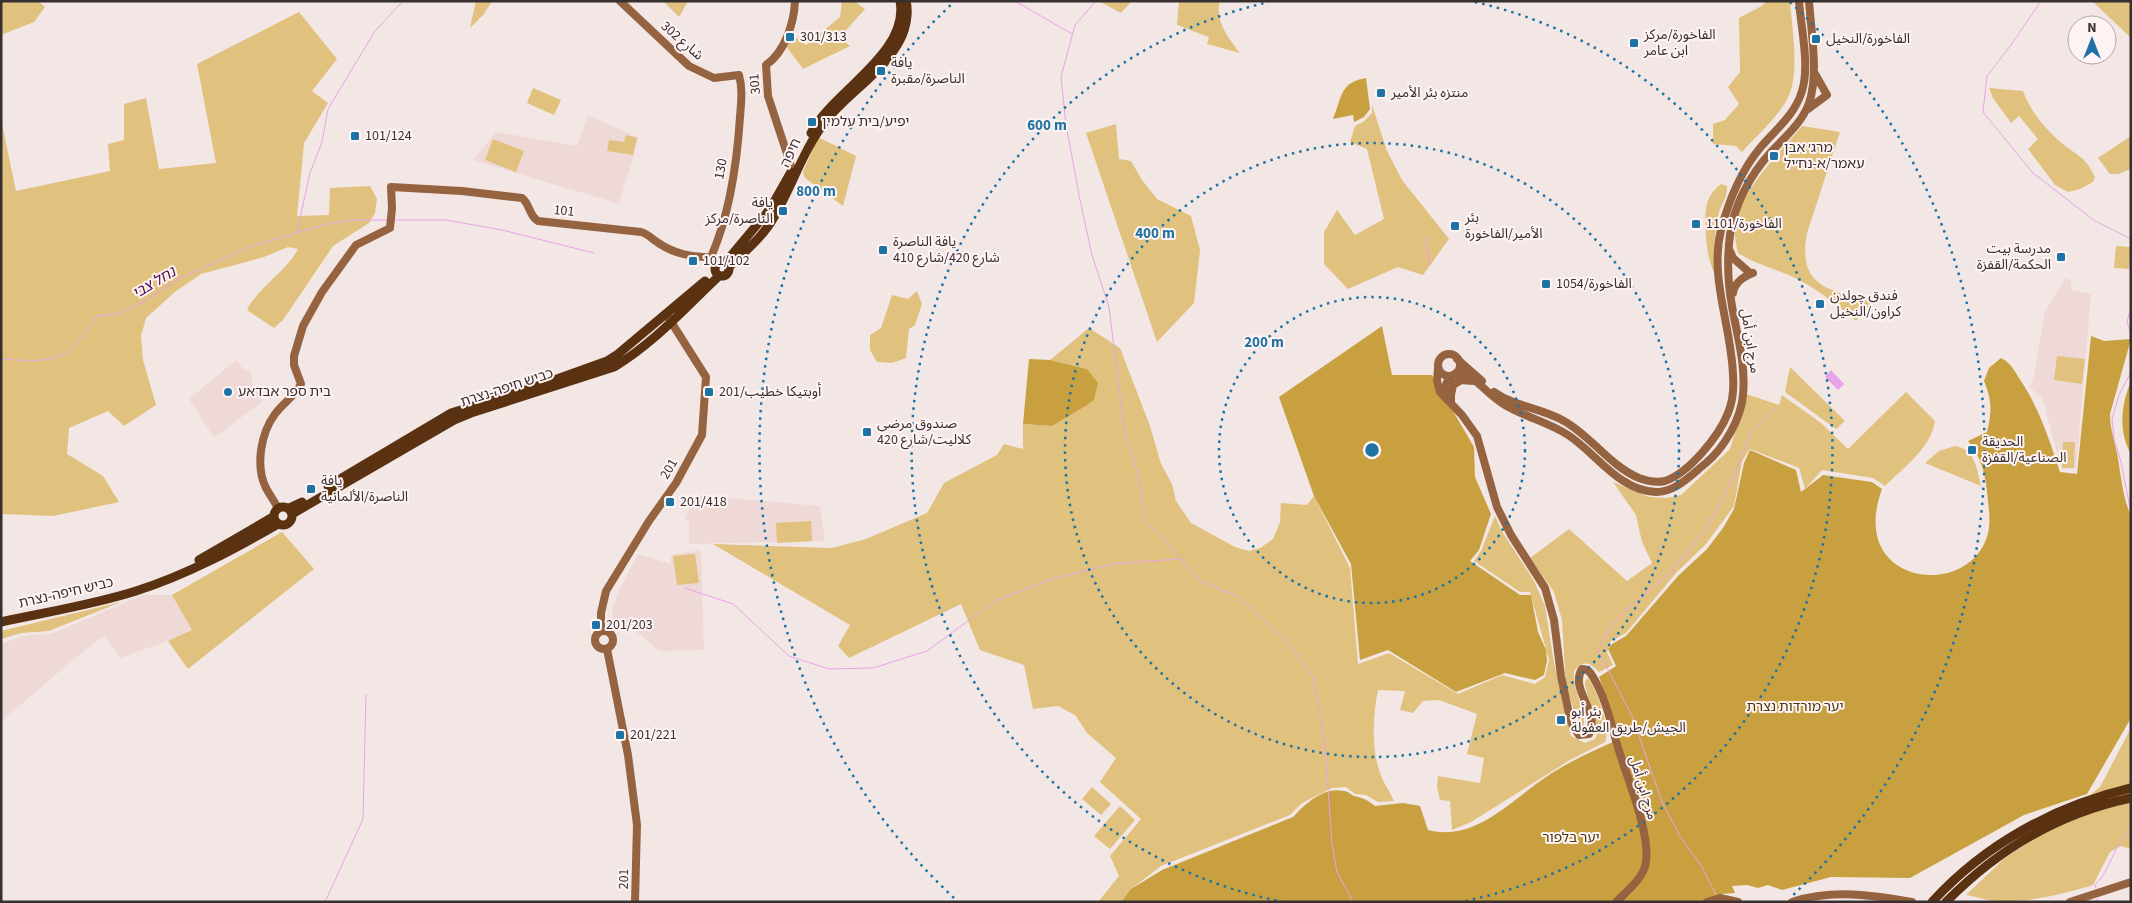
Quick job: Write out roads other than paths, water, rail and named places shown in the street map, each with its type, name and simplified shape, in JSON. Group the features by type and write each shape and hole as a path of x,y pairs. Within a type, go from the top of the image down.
{"highway":[{"name":"חיפה","path":"719,267 770,209 820,117 874,64 889,44 899,23 900,1"},
{"name":"חיפה","path":"719,267 762,235 774,218 814,136 826,120 895,49 902,37 906,24 906,1"},
{"name":"כביש חיפה-נצרת","path":"1,622 136,591 226,554 276,521 288,524 291,522 290,511 451,413 540,385 607,361 669,318 719,267"},
{"path":"276,521 278,508 283,506 290,511"},
{"path":"2012,841 2026,827 2084,801 2131,788"},
{"path":"1932,902 1956,885 1988,852 2061,820 2131,798"},
{"path":"1946,902 1956,885"}],"street":[{"name":"شارع 302","path":"620,1 689,66 700,73 714,78 739,75"},
{"name":"301","path":"792,169 768,96 766,65 773,60 783,44 793,21 795,1"},
{"name":"مرج ابن أمل","path":"1458,358 1500,396 1554,416 1577,429 1625,470 1639,478 1656,482 1668,479 1703,452 1724,424 1733,397 1734,374 1720,287 1718,256 1721,232 1728,207 1748,164 1798,105 1806,74 1799,1"},
{"name":"مرج ابن أمل","path":"1454,374 1462,373 1468,375 1506,406 1551,425 1571,437 1628,483 1645,490 1666,491 1683,481 1710,460 1726,439 1738,414 1743,398 1744,369 1731,300 1730,235 1736,210 1756,169 1805,113 1812,92 1813,71 1809,1"},
{"path":"1805,113 1827,95 1813,71"},
{"name":"130","path":"719,267 720,233 735,166 742,91 739,75"},
{"name":"101","path":"278,508 264,481 261,455 263,439 275,414 301,384 294,365 299,335 322,292 356,245 390,228 392,208 390,187 462,191 522,198 533,217 538,221 647,233 658,243 670,249 719,267"},
{"path":"1729,248 1733,258 1752,273 1744,276 1738,282 1733,289 1731,300"},
{"name":"201","path":"601,631 601,613 606,590 676,483 702,435 706,377 669,318"},
{"path":"1452,403 1445,387 1448,379 1454,374 1460,366 1458,358 1451,355 1444,356 1439,361 1438,368 1442,374 1454,374"},
{"name":"مرج ابن أمل","path":"1438,368 1438,388 1462,414 1477,436 1498,507 1511,535 1546,588 1554,620 1562,676 1572,724 1579,734 1589,734 1592,729 1580,684 1579,678 1582,669 1590,672 1594,678 1608,713 1642,826 1646,856 1646,864 1642,873 1616,902"},
{"path":"1452,403 1451,391 1457,382 1466,379 1479,384"},
{"path":"601,631 609,632 614,638 612,645 607,650 600,649 594,641 596,634 601,631"},
{"name":"201","path":"607,650 628,754 638,825 635,902"},
{"path":"2070,902 2131,882"},
{"path":"1792,902 1819,896 1846,894 1878,896 1912,902"},
{"path":"1706,902 1723,898 1738,902"}],"waterway":[{"path":"297,232 310,173 322,142 328,109 375,31 403,1"},
{"path":"1015,1 1072,34"},
{"path":"1096,1 1075,25 1061,77 1066,125 1080,200 1092,255 1109,307 1125,435 1138,477 1145,522 1161,536 1200,581 1237,596 1284,638 1313,676 1325,743 1332,844 1337,872 1353,902"},
{"path":"2041,1 1987,76 1983,112 2033,173 2095,221 2131,239"},
{"name":"נחל צבי","path":"1,359 39,360 60,356 75,344 97,316 118,314 147,300 180,278 249,247 327,224 353,220 387,220"},
{"path":"393,220 446,220 502,230 594,253"},
{"path":"1425,238 1430,265"},
{"path":"2131,307 2127,322 2131,334"},
{"path":"2131,372 2119,395 2112,419 2114,439 2121,462 2131,513"},
{"path":"1716,895 1702,867 1681,838 1662,802 1632,716 1598,650 1610,628 1629,607 1669,574 1707,527 1731,483 1752,431 1775,408"},
{"path":"685,588 733,604 789,656 829,669 873,668 927,651 995,601 1049,580 1112,564 1179,559"},
{"path":"325,902 363,819 366,695"},
{"path":"2131,804 2131,814"},
{"path":"2096,888 2095,885 2105,872 2120,843 2131,829"}],"place":[{"name":"301/313","path":"790,37"},
{"name":"الفاخورة/النخيل","path":"1816,39"},
{"name":"الفاخورة/مركز ابن عامر","path":"1634,43"},
{"name":"يافة الناصرة/مقبرة","path":"881,71"},
{"name":"منتزه بئر الأمير","path":"1381,93"},
{"name":"יפיע/בית עלמין","path":"812,122"},
{"name":"101/124","path":"355,136"},
{"name":"מרג׳ אבן עאמר/א-נח׳יל","path":"1774,156"},
{"name":"يافة الناصرة/مركز","path":"783,211"},
{"name":"الفاخورة/1101","path":"1696,224"},
{"name":"بئر الأمير/الفاخورة","path":"1455,226"},
{"name":"يافة الناصرة شارع 420/شارع 410","path":"883,250"},
{"name":"مدرسة بيت الحكمة/القفزة","path":"2061,257"},
{"name":"101/102","path":"693,261"},
{"name":"الفاخورة/1054","path":"1546,284"},
{"name":"فندق چولدن كراون/النخيل","path":"1820,304"},
{"name":"בית ספר אבדאע","path":"228,392"},
{"name":"أوبتيكا خطيب/201","path":"709,392"},
{"name":"صندوق مرضى كلاليت/شارع 420","path":"867,432"},
{"name":"الحديقة الصناعية/القفزة","path":"1972,450"},
{"name":"يافة الناصرة/الألمانية","path":"311,489"},
{"name":"201/418","path":"670,502"},
{"name":"201/203","path":"596,625"},
{"name":"بئر أبو الجيش/طريق العفولة","path":"1561,720"},
{"name":"201/221","path":"620,735"}],"park label":[{"name":"יער מורדות נצרת","path":"1795,707"},
{"name":"יער בלפור","path":"1571,838"}]}
